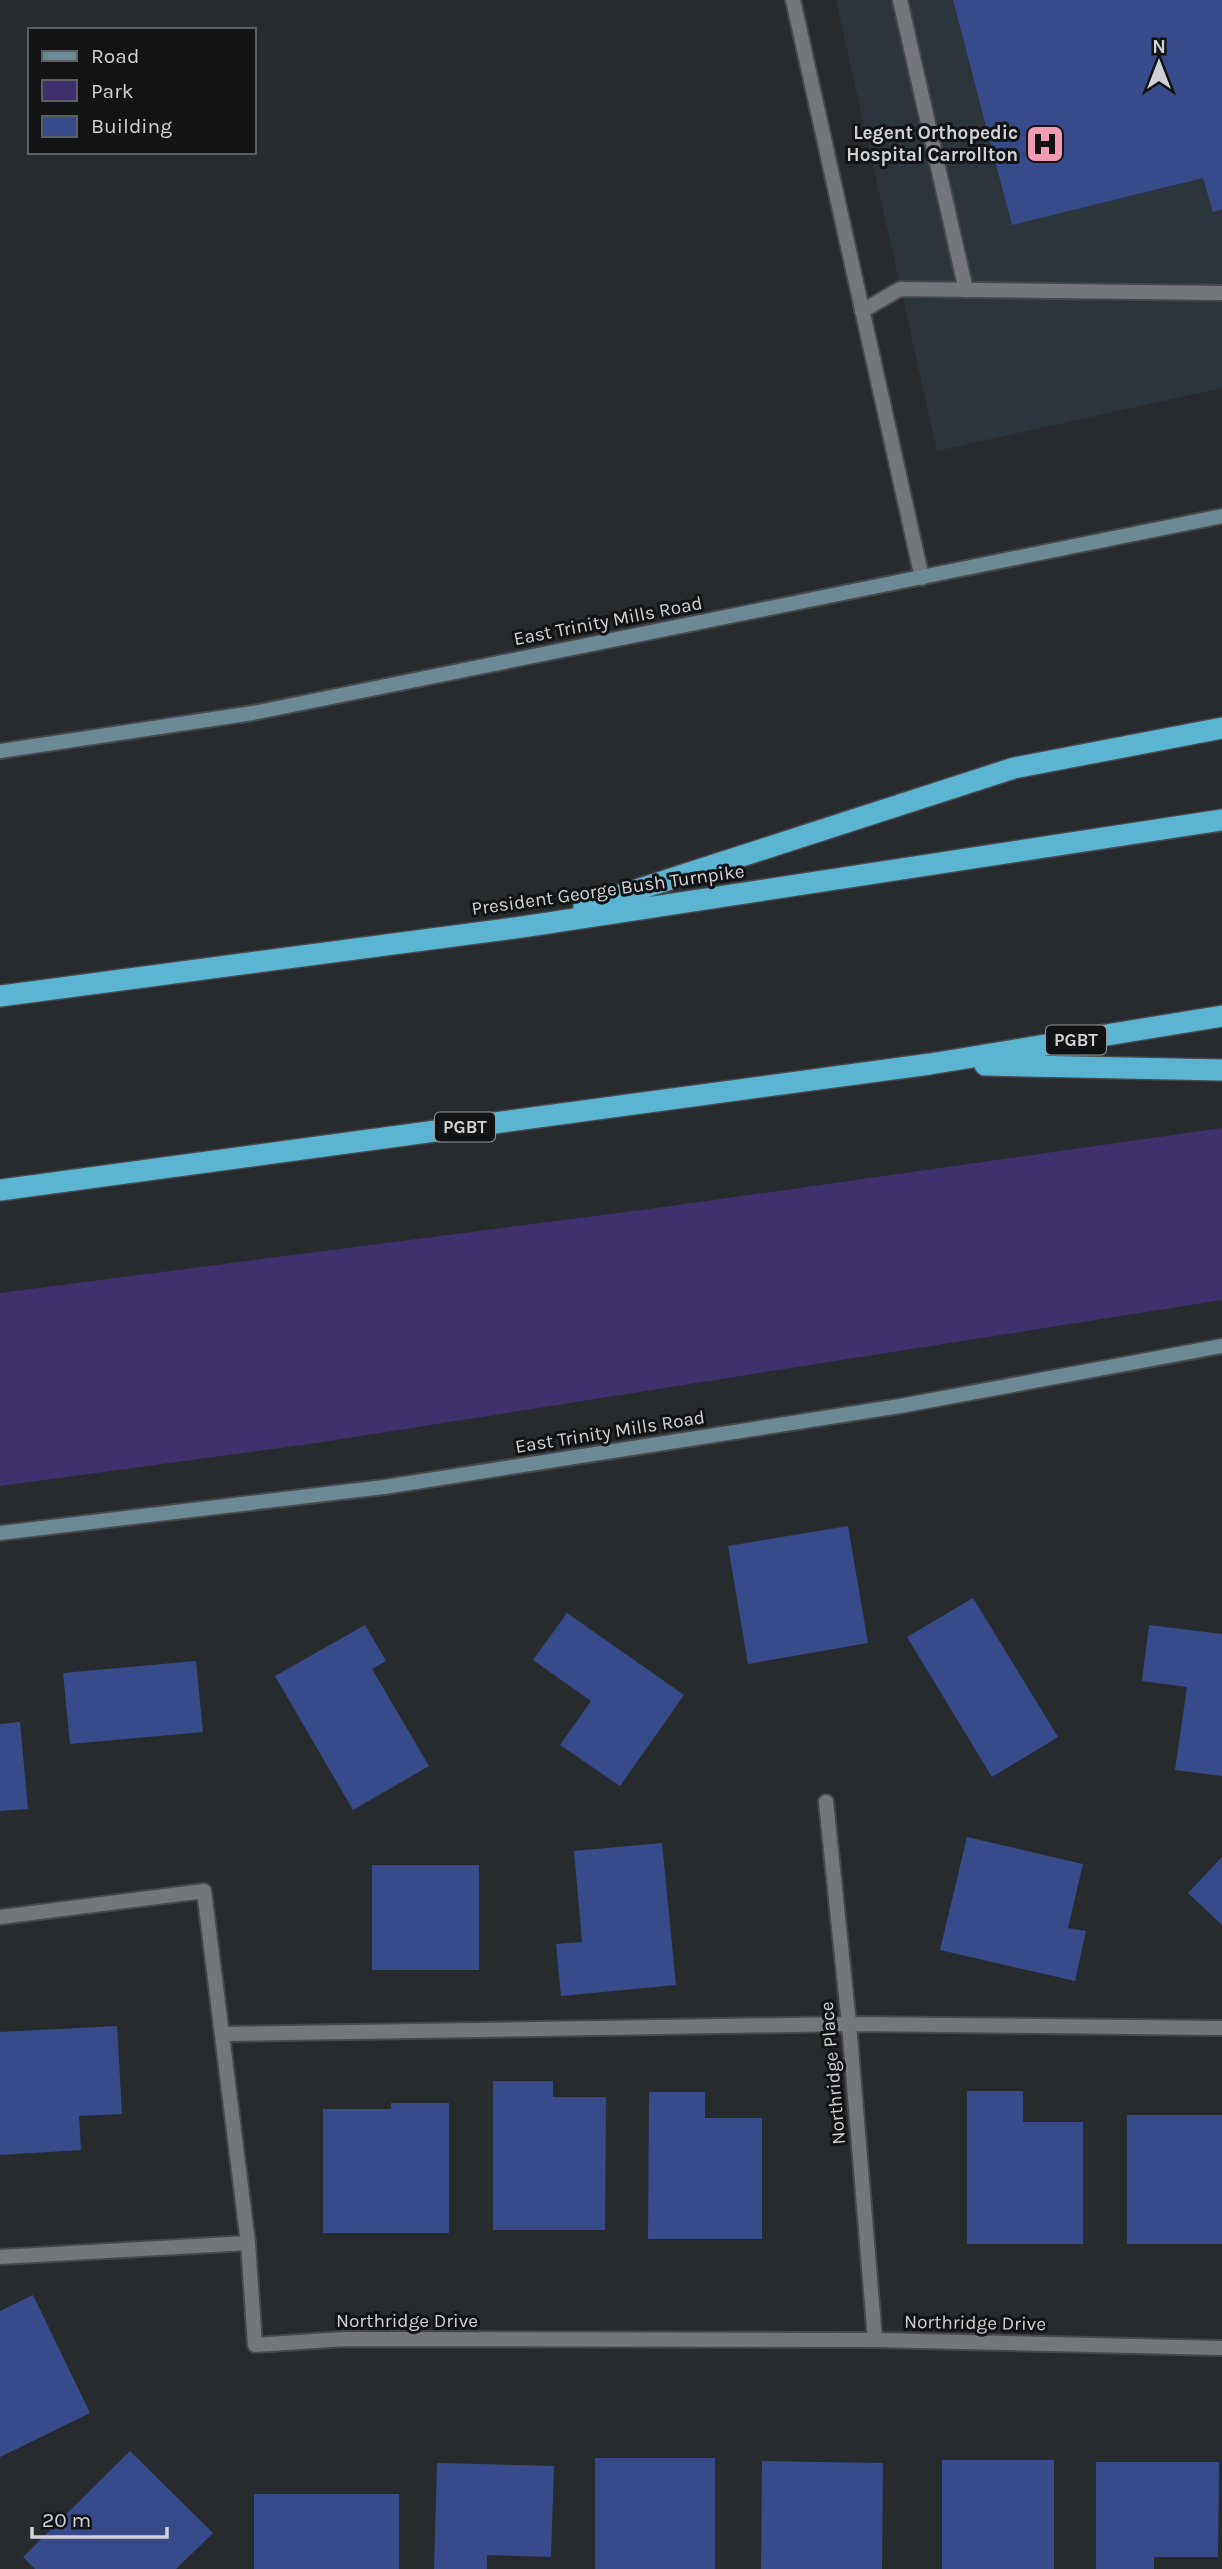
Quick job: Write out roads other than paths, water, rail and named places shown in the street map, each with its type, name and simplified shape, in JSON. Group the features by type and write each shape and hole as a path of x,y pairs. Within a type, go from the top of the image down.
{"highway":[{"path":"522,927 1014,768 1222,728"},
{"name":"President George Bush Turnpike","path":"0,996 522,927 1222,820"},
{"name":"PGBT","path":"0,1191 930,1064 1222,1016"},
{"path":"930,1064 1222,1069"}],"main road":[{"name":"East Trinity Mills Road","path":"0,751 253,713 1222,516"},
{"name":"East Trinity Mills Road","path":"0,1533 384,1487 900,1406 1222,1346"}],"street":[{"path":"793,0 922,578"},
{"path":"900,0 966,290"},
{"path":"862,312 901,289 1222,293"},
{"name":"Northridge Place","path":"826,1802 849,2024 874,2340"},
{"name":"Northridge Drive","path":"0,1917 204,1891 248,2243 255,2346 344,2339 874,2340 1222,2348"},
{"path":"222,2034 849,2024 1222,2028"},
{"path":"0,2257 248,2243"}],"place":[{"name":"Legent Orthopedic Hospital Carrollton","path":"1045,144"}]}
